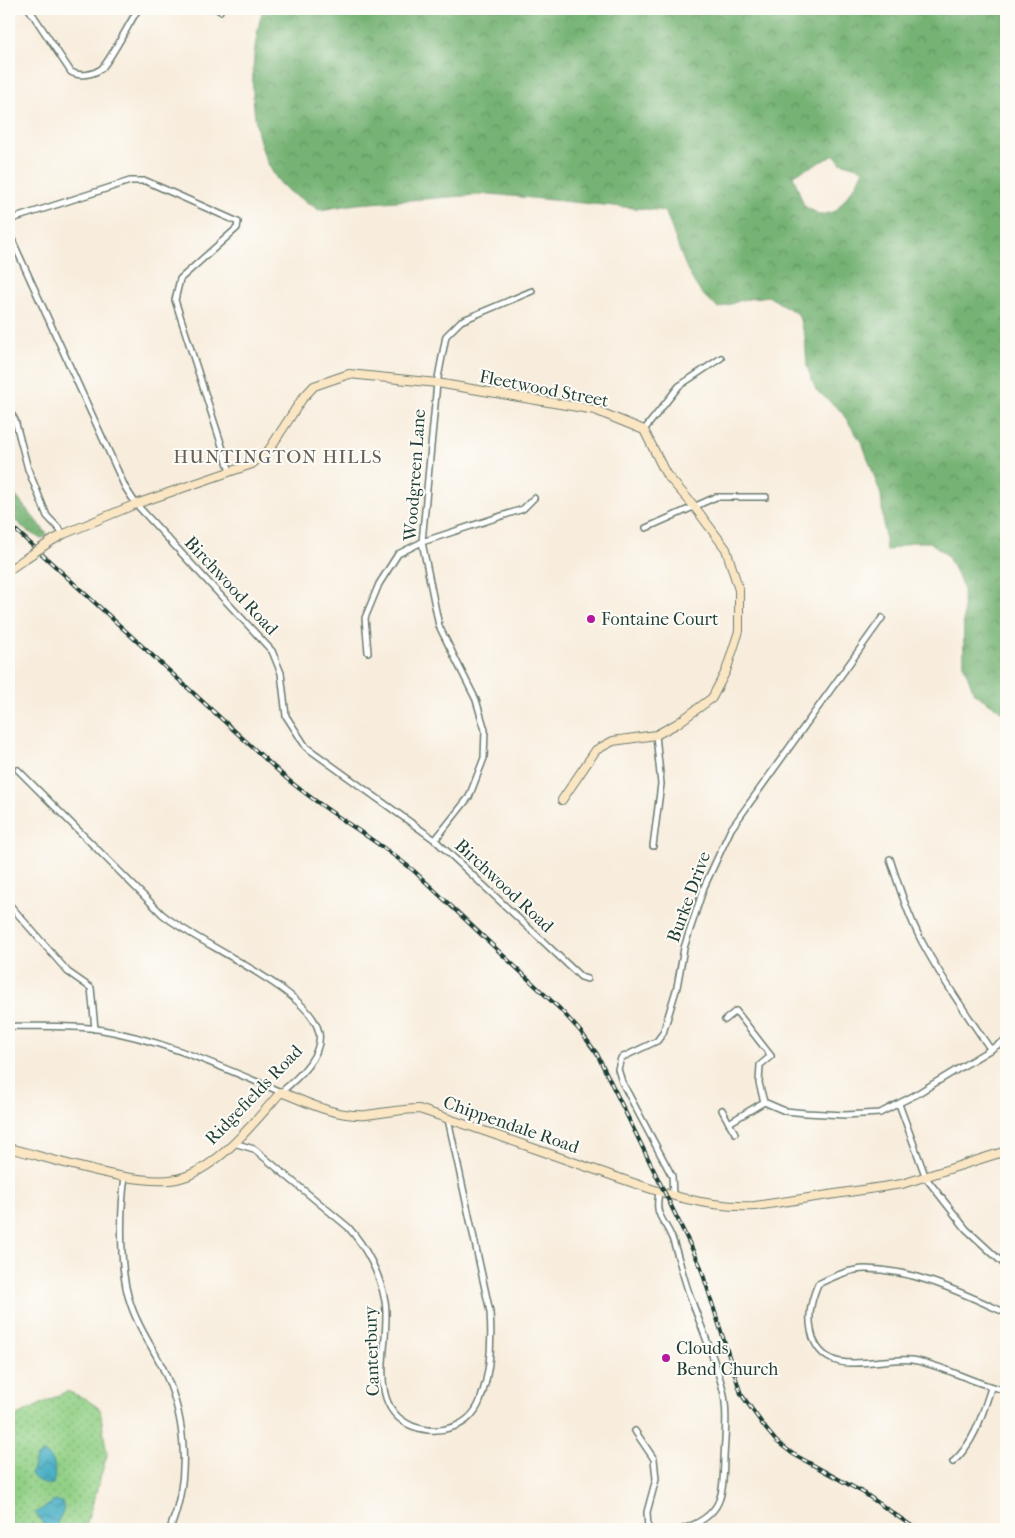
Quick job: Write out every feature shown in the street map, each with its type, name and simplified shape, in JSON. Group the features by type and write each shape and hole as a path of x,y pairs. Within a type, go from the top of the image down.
{"street":[{"path":"29,9 71,72 77,75 86,75 102,69 137,12"},
{"path":"9,81 9,94"},
{"path":"9,220 130,181 146,181 238,222 237,228 180,279 175,300 230,471"},
{"name":"Birchwood Road","path":"9,233 125,487 136,504 272,651 281,673 286,716 306,746 435,840 581,978 587,979"},
{"name":"Woodgreen Lane","path":"435,840 469,797 484,758 485,730 476,700 438,626 422,542 436,384 446,336 461,321 532,291"},
{"path":"562,800 596,750 613,741 656,735 678,723 712,698 726,671 739,632 739,590 726,549 694,506 666,474 644,430 679,386 721,358"},
{"name":"Fleetwood Street","path":"9,570 64,534 136,504 252,464 269,450 302,399 314,386 349,374 436,384 595,410 644,430"},
{"path":"9,410 15,420 28,469 47,516 64,534"},
{"path":"646,528 716,497 766,497"},
{"path":"368,652 365,618 379,584 398,554 422,542 523,509 534,498"},
{"name":"Burke Drive","path":"673,1195 672,1176 622,1082 618,1069 621,1058 657,1041 663,1033 677,987 684,948 704,887 731,828 882,618"},
{"path":"653,846 662,784 656,735"},
{"name":"Ridgefields Road","path":"9,1148 125,1177 160,1182 185,1177 234,1143 281,1092 291,1084 316,1054 319,1034 311,1014 303,1005 275,984 174,924 18,770"},
{"path":"890,858 902,897 922,942 991,1050"},
{"path":"9,904 68,972 91,988 95,1029"},
{"path":"725,1020 736,1011 771,1056 760,1065 759,1083 764,1102"},
{"name":"Chippendale Road","path":"9,1026 95,1029 171,1047 281,1092 342,1114 365,1115 419,1109 659,1193 714,1206 755,1206 902,1184 926,1178 1006,1151"},
{"path":"764,1102 785,1111 845,1115 880,1113 899,1104 1006,1040"},
{"path":"729,1124 764,1102"},
{"path":"899,1104 926,1178 966,1229 1006,1266"},
{"path":"722,1110 735,1133"},
{"name":"Canterbury","path":"234,1143 254,1149 348,1227 356,1236 370,1258 385,1301 387,1331 382,1376 383,1393 387,1404 410,1425 430,1430 440,1430 458,1425 475,1411 488,1372 491,1332 488,1304 448,1119"},
{"path":"125,1177 121,1223 127,1295 139,1325 170,1388 182,1444 184,1466 180,1498 170,1529"},
{"path":"659,1193 658,1215 672,1237 689,1294 723,1390 726,1415 723,1486 720,1502 712,1513 699,1523 683,1529"},
{"path":"1006,1313 951,1287 911,1276 866,1269 840,1273 818,1284 811,1302 809,1326 817,1348 834,1362 861,1363 911,1360 956,1372 991,1388 1006,1390"},
{"path":"953,1462 966,1450 977,1428 991,1388"},
{"path":"635,1431 651,1453 656,1469 656,1479 647,1512 648,1529"}],"green space":[{"path":"263,9 1006,9 1006,714 974,693 964,666 963,587 947,555 930,542 913,542 886,551 881,495 863,445 841,411 816,390 807,367 805,336 798,314 768,296 742,300 719,308 708,299 691,277 665,211 490,194 357,204 319,210 294,195 281,184 270,167 261,146 253,100 253,75 258,29","holes":["835,155 840,162 863,169 857,183 836,211 821,215 804,206 793,175"]},
{"path":"9,488 48,535 41,539 27,531 9,515"},
{"path":"67,1391 86,1399 100,1409 107,1455 85,1529 9,1529 9,1420"}],"water":[{"path":"42,1453 53,1461 55,1475 53,1484 40,1482 31,1474 36,1458"},
{"path":"55,1501 62,1502 64,1509 58,1521 57,1529 43,1529 43,1522 35,1513"}],"railway":[{"path":"9,524 286,778 414,871 560,1009 581,1032 597,1054 700,1265 741,1394 776,1441 793,1454 864,1493 916,1529"}],"place":[{"name":"Fontaine Court","path":"591,619"},
{"name":"Clouds Bend Church","path":"666,1358"}],"district":[{"name":"HUNTINGTON HILLS","path":"278,457"}]}
